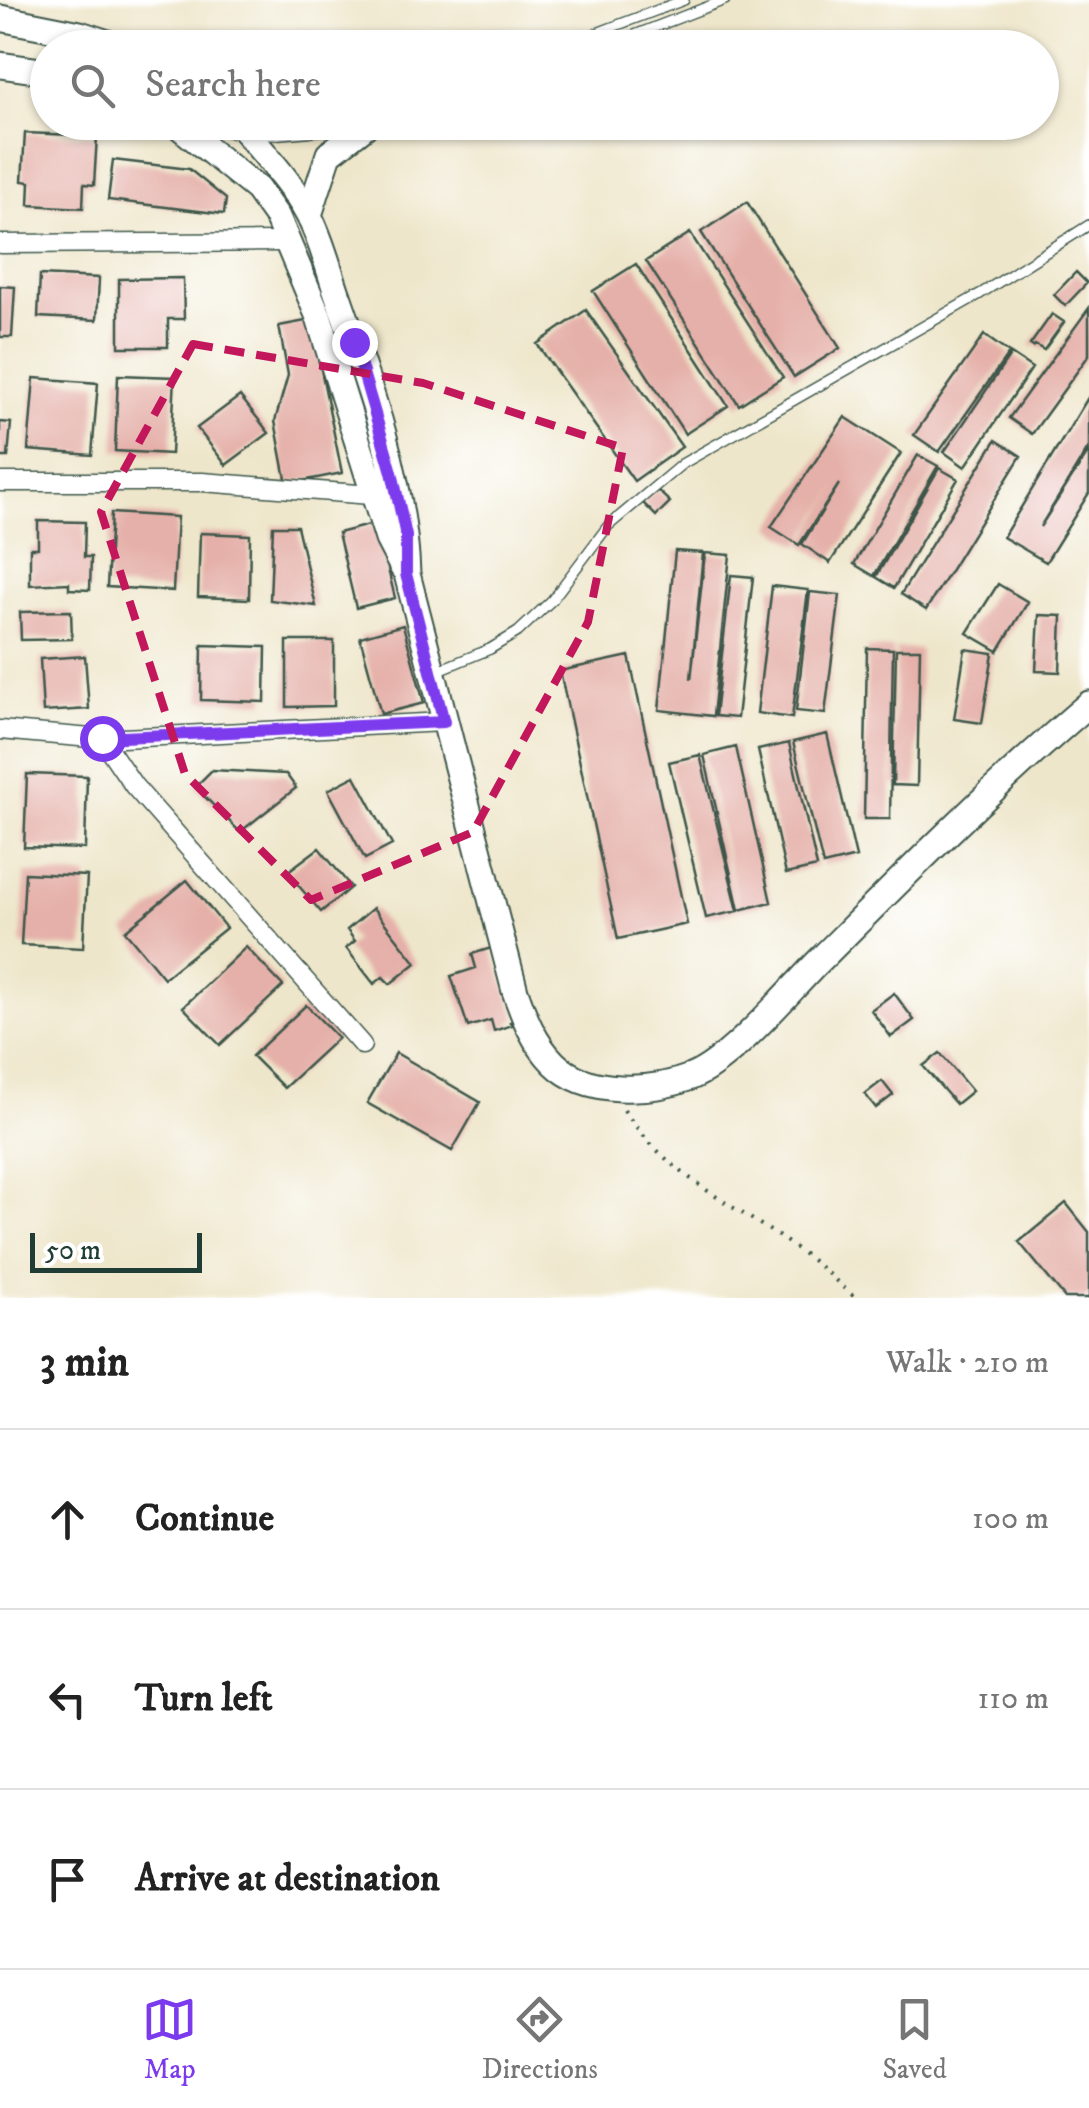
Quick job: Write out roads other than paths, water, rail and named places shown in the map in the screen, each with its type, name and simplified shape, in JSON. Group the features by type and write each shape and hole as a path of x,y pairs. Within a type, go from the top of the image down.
{"main road":[{"path":"0,18 41,30"},
{"path":"0,65 30,69"},
{"path":"197,140 257,188 288,242 387,496"},
{"path":"253,140 309,215 354,342 387,496 388,539 406,574 515,991 528,1026 560,1069 594,1084 617,1087 656,1086 694,1076 730,1050 898,882 1089,704"},
{"path":"309,215 329,154 348,140"}],"street":[{"path":"0,244 288,242"},
{"path":"0,482 202,482 387,496"},
{"path":"0,730 102,738 444,722"},
{"path":"102,738 134,786 362,1045"}],"lane":[{"path":"605,30 684,0"},
{"path":"647,30 724,0"},
{"path":"432,673 490,649 518,632 552,600 608,526 682,464 980,294 1089,226"}]}
